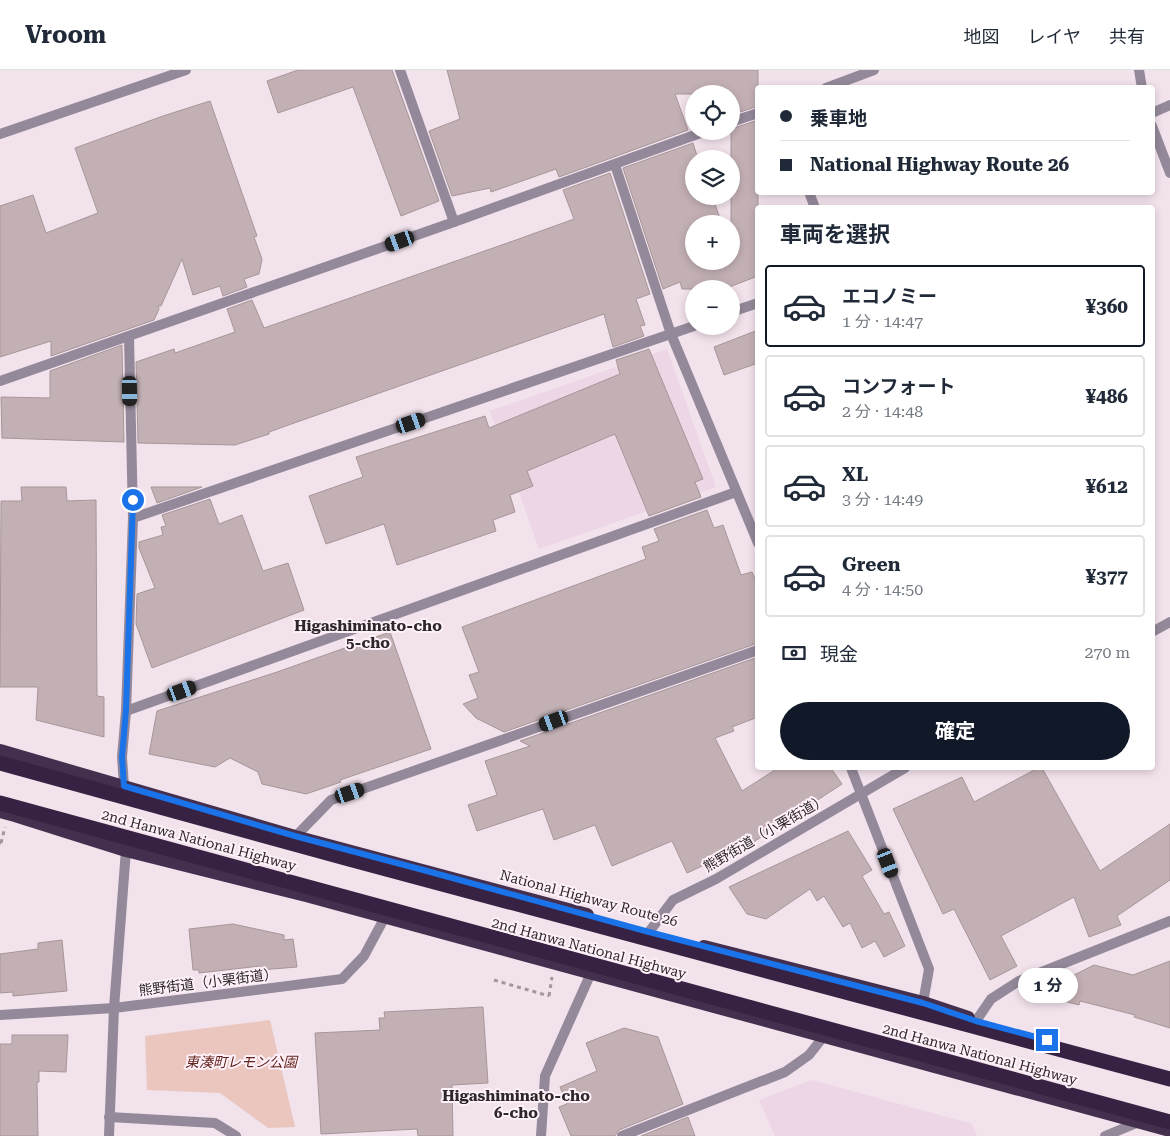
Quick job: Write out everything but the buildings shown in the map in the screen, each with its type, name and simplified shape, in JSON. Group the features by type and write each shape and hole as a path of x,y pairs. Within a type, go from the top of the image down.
{"highway":[{"name":"National Highway Route 26","path":"0,751 295,836 649,932 923,1003 976,1021 1170,1072"},
{"name":"2nd Hanwa National Highway","path":"0,763 368,864 1170,1078"},
{"name":"2nd Hanwa National Highway","path":"0,803 1170,1122"},
{"path":"0,812 126,850 306,895 1170,1130"}],"street":[{"path":"0,134 186,70"},
{"path":"400,70 454,222"},
{"path":"834,85 874,70"},
{"path":"1139,70 1142,85"},
{"path":"1155,112 1170,105"},
{"path":"740,119 755,114"},
{"path":"1155,134 1170,173"},
{"path":"0,381 129,337 685,139"},
{"path":"616,164 671,334 755,536"},
{"path":"740,309 755,304"},
{"path":"133,518 685,329"},
{"path":"124,786 122,757 126,710 133,518 129,337"},
{"path":"126,710 736,492"},
{"path":"1155,630 1170,622"},
{"path":"295,836 331,800 755,651"},
{"path":"851,770 929,969 923,1003"},
{"name":"熊野街道（小栗街道）","path":"649,932 672,900 716,879 901,770"},
{"path":"109,1136 114,1008 126,850"},
{"name":"熊野街道（小栗街道）","path":"0,1015 114,1008 342,979 364,956 385,917"},
{"path":"976,1021 991,998 1019,981 1170,921"},
{"path":"541,1136 545,1076 591,973"},
{"path":"622,1136 785,1072 809,1055 824,1036"},
{"path":"109,1117 215,1123 236,1136"},
{"path":"1105,1136 1139,1122"}],"path":[{"path":"494,980 549,996"}],"shaded area":[{"path":"667,349 716,487 539,549 490,411"},
{"path":"812,1080 972,1124 977,1136 775,1136 759,1100"}],"green space":[{"name":"東湊町レモン公園","path":"270,1020 295,1127 268,1128 220,1093 147,1090 145,1036"}],"district":[{"name":"Higashiminato-cho 5-cho","path":"368,634"},
{"name":"Higashiminato-cho 6-cho","path":"516,1104"}],"route":[{"path":"133,500 126,710 122,757 124,786 295,836 649,932 923,1003 976,1021 1047,1040"}]}
